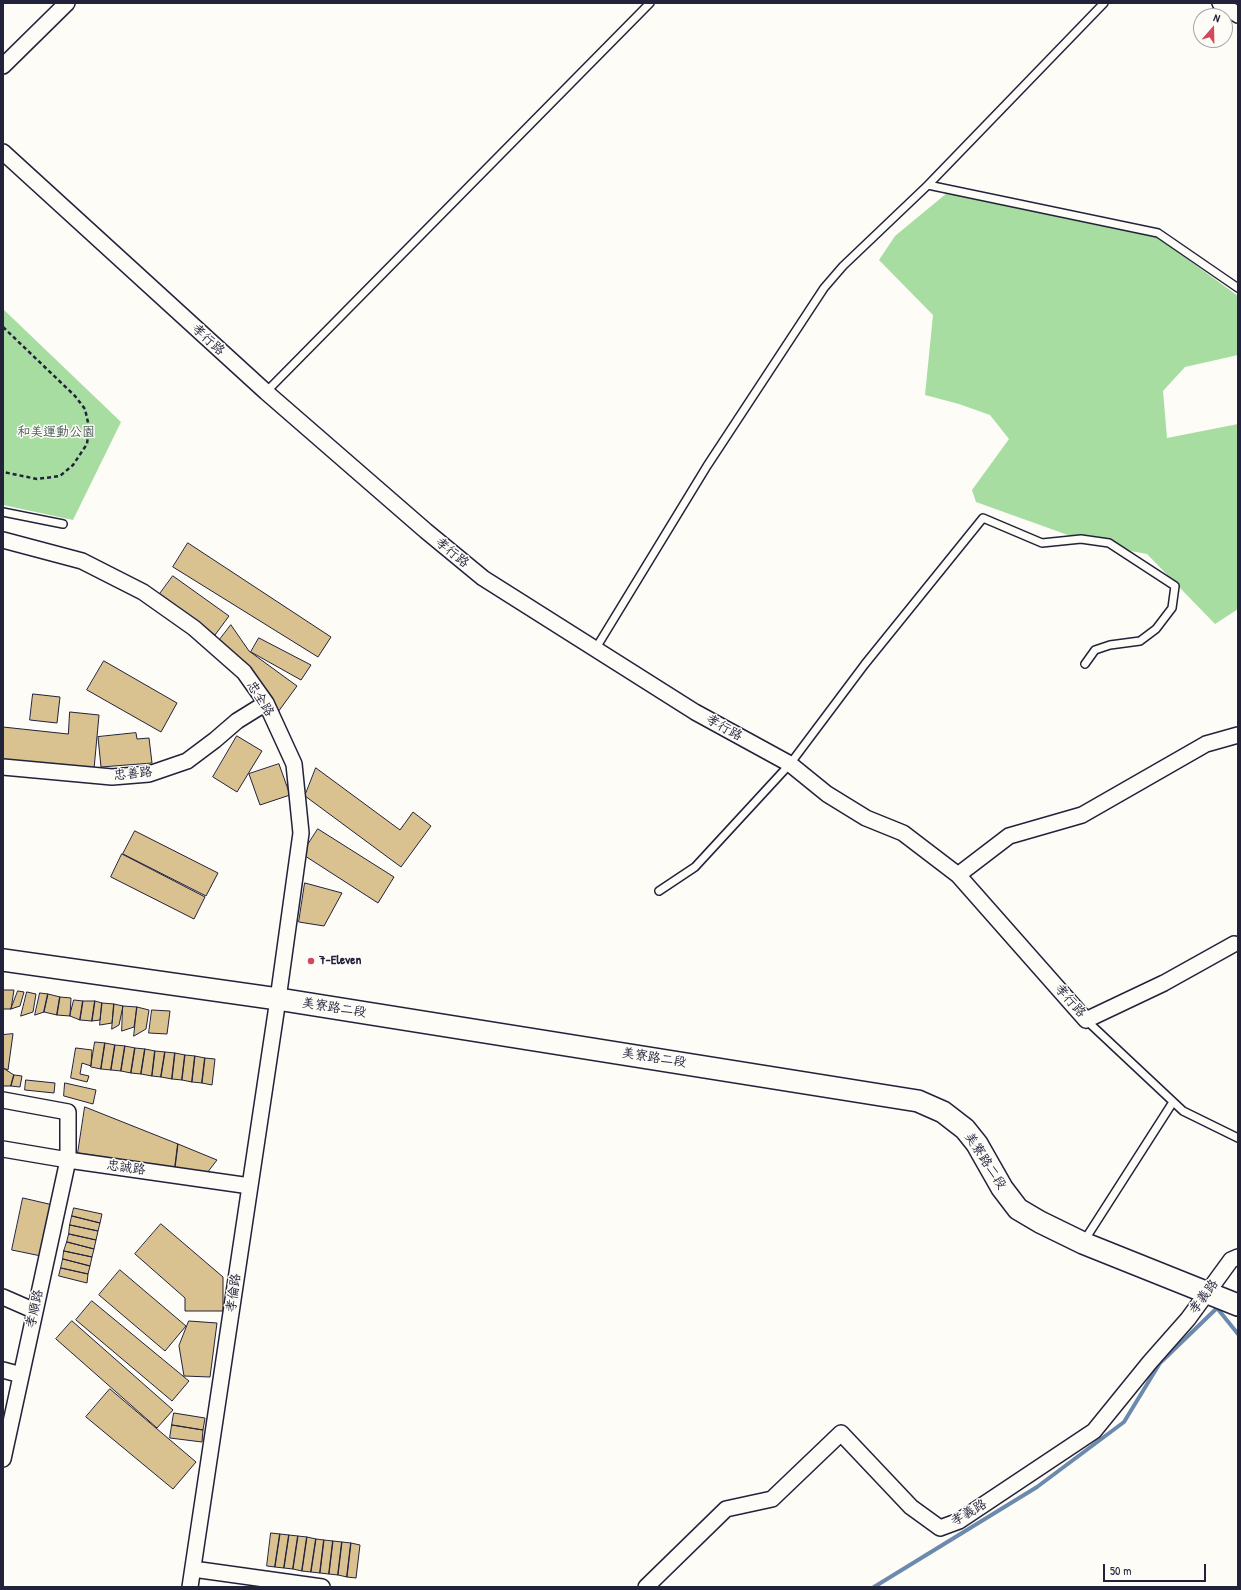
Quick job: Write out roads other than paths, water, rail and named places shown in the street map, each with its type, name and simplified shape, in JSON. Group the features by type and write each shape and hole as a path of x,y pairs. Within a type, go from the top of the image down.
{"street":[{"path":"3,66 67,3"},
{"path":"1220,3 1238,15"},
{"name":"孝行路","path":"3,152 266,392 426,531 483,578 596,648 695,712 790,764 827,794 866,818 903,833 958,875 1086,1020 1164,983 1234,944"},
{"name":"忠全路","path":"3,540 82,561 143,592 194,628 244,672 266,703 294,764 301,833 278,999"},
{"name":"忠善路","path":"3,767 112,777 149,774 187,761 237,721 266,703"},
{"path":"958,875 1008,836 1082,815 1206,744 1238,735"},
{"name":"美寮路二段","path":"3,960 278,999 918,1101 943,1112 965,1129 977,1144 1002,1188 1018,1209 1040,1222 1083,1243 1238,1305"},
{"name":"孝倫路","path":"190,1587 278,999"},
{"name":"孝順路","path":"3,1100 68,1112 68,1160 3,1459"},
{"name":"忠誠路","path":"3,1149 68,1160 250,1186"},
{"name":"孝義路","path":"646,1587 726,1509 772,1499 841,1433 911,1507 940,1528 959,1521 1094,1431 1150,1362 1188,1319 1231,1260 1238,1257"},
{"path":"3,1297 35,1311"},
{"path":"3,1370 21,1375"},
{"path":"193,1569 322,1587"}],"lane":[{"path":"266,392 650,3"},
{"path":"596,648 707,466 824,288 843,266 928,185 1104,3"},
{"path":"928,185 1158,233 1238,288"},
{"path":"3,512 63,524"},
{"path":"659,891 694,867 790,764 865,664 983,518 1042,543 1082,539 1109,543 1175,586 1172,608 1156,629 1140,641 1095,650 1085,664"},
{"path":"1086,1020 1183,1111 1238,1138"},
{"path":"1083,1243 1173,1102"}],"waterway":[{"path":"874,1587 1037,1487 1124,1422 1160,1363 1217,1308 1238,1334"}],"place":[{"name":"7-Eleven","path":"311,961"}],"park label":[{"name":"和美運動公園","path":"56,433"}]}
